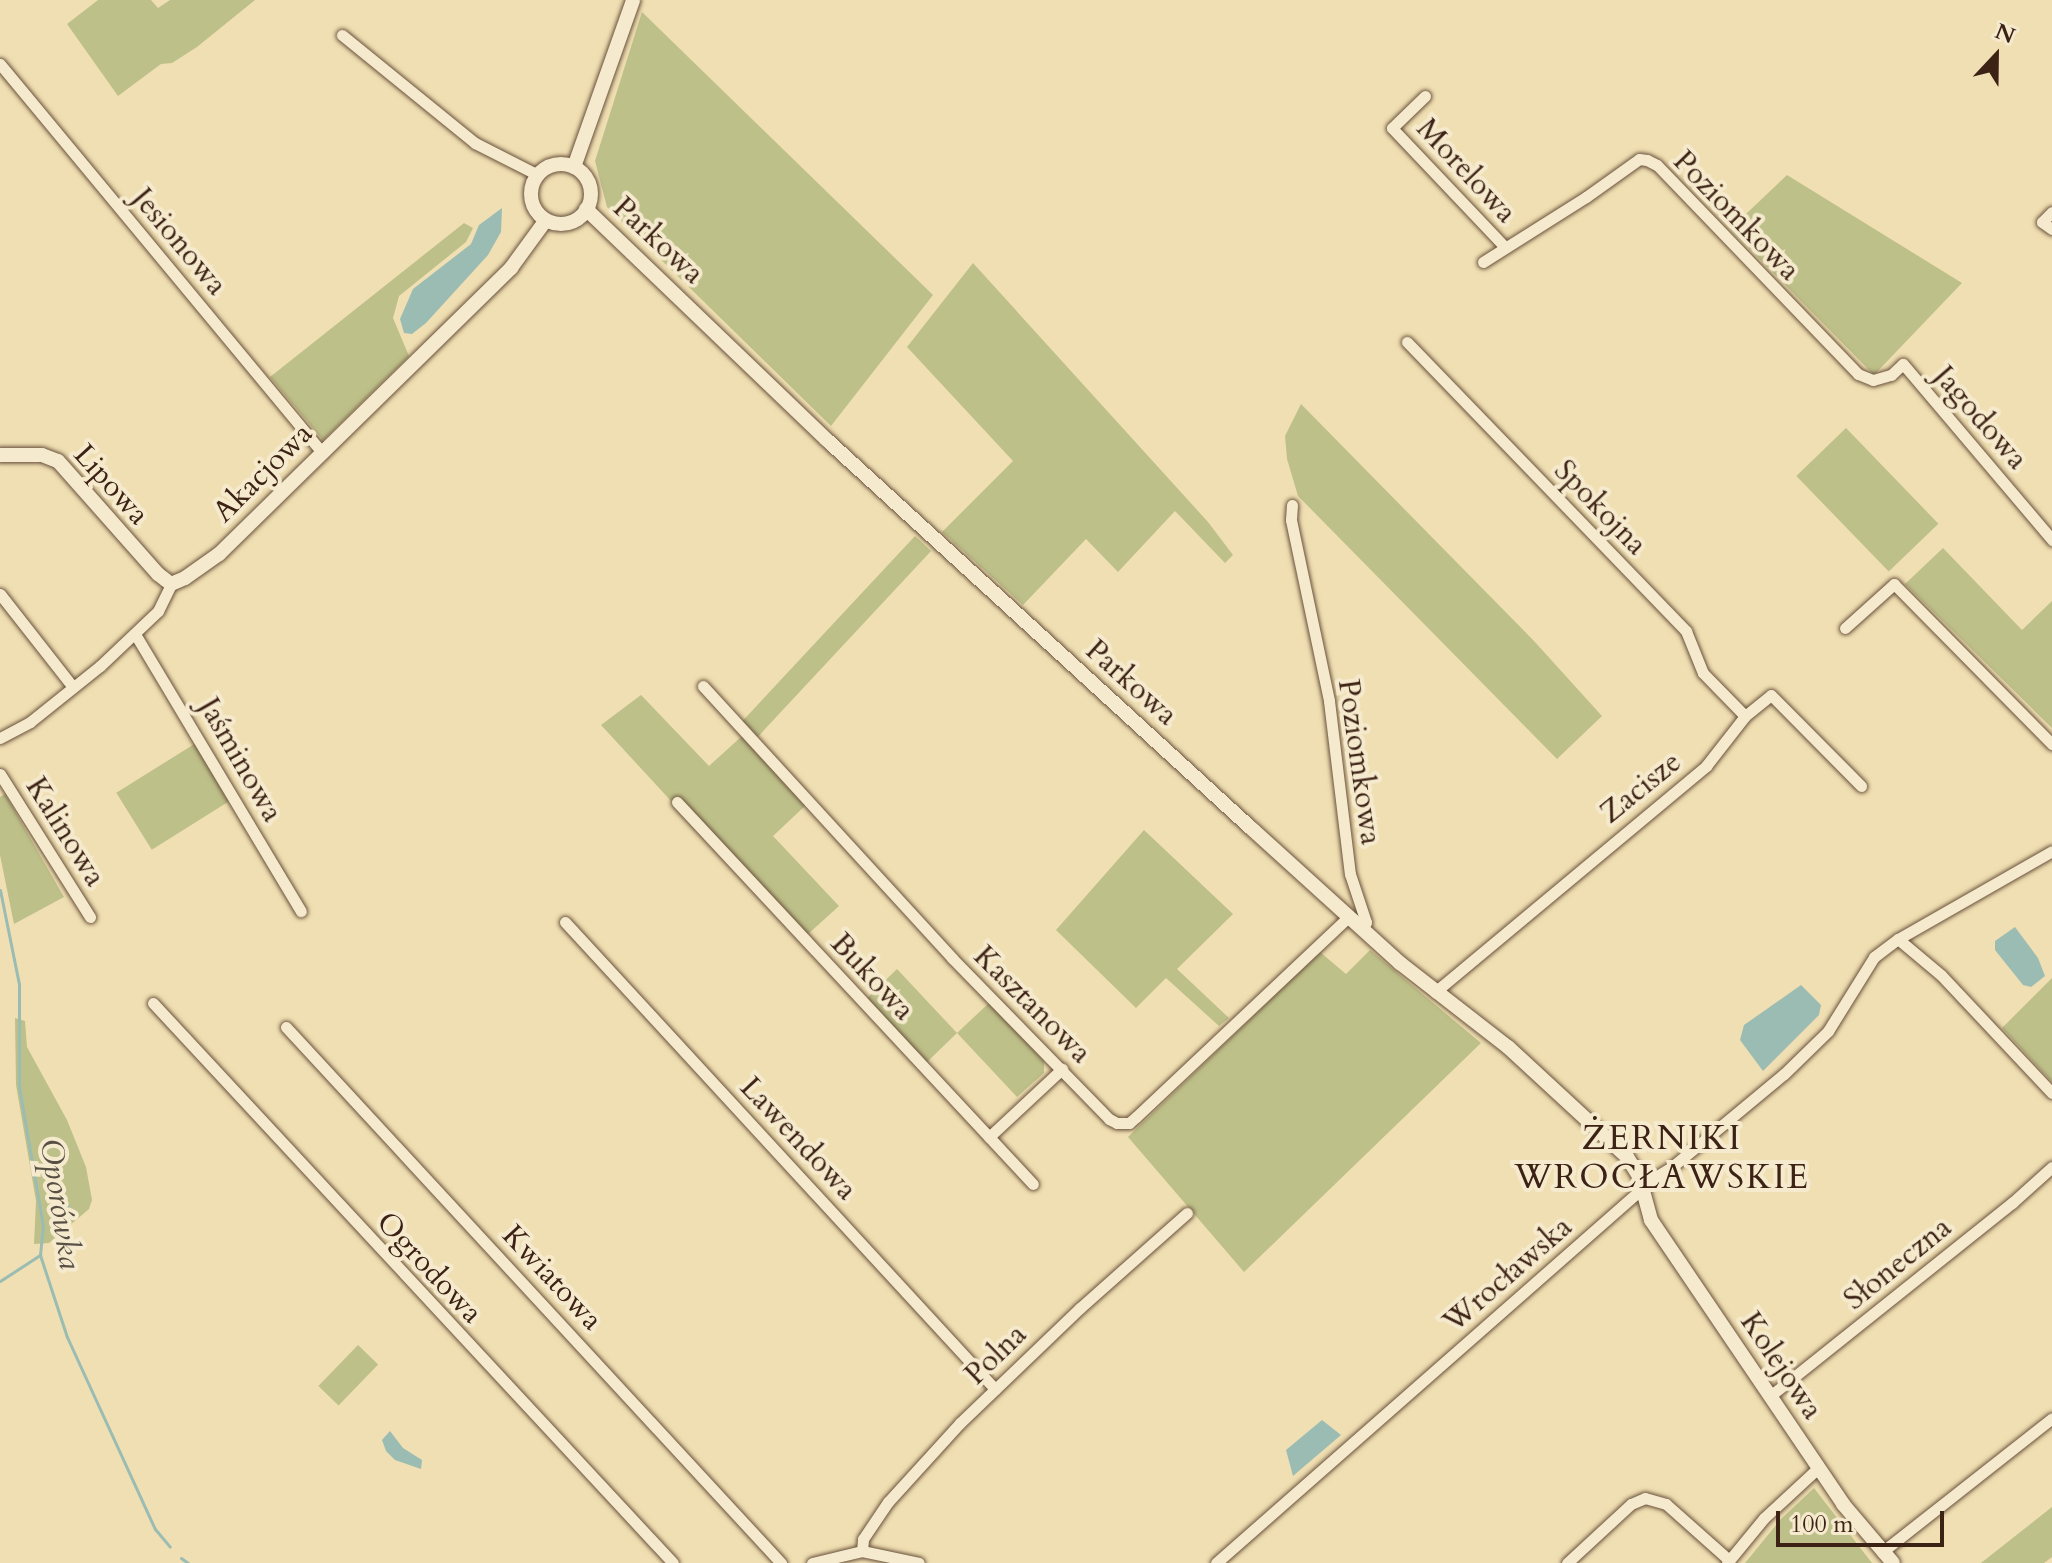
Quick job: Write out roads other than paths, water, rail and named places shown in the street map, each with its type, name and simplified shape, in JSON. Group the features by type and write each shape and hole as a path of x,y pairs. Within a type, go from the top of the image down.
{"street":[{"path":"574,167 633,0"},
{"path":"342,35 475,143 538,175"},
{"name":"Jesionowa","path":"0,64 321,451"},
{"name":"Morelowa","path":"1425,96 1392,128 1505,247"},
{"name":"Poziomkowa","path":"1483,262 1586,197 1639,159 1647,160 1657,165 1858,374 1873,380 1891,375 1903,364"},
{"path":"551,165 574,167 589,183 586,209 572,221 558,223 546,220 537,212 531,196 538,175 551,165"},
{"name":"Parkowa","path":"586,209 827,440 1348,917 1435,992 1508,1047 1621,1151 1634,1164 1642,1189"},
{"path":"2047,226 2052,212"},
{"name":"Akacjowa","path":"0,738 30,722 135,634 158,611 171,584 194,573 219,554 511,268 546,220"},
{"name":"Spokojna","path":"1407,342 1686,631 1703,673 1745,716"},
{"name":"Jagodowa","path":"1903,364 2052,540"},
{"name":"Lipowa","path":"0,455 42,455 58,461 137,552 171,584"},
{"name":"Poziomkowa","path":"1292,505 1291,520 1329,701 1350,874 1366,922 1362,929"},
{"path":"1845,628 1894,584 2052,744"},
{"path":"0,594 73,687"},
{"name":"Jaśminowa","path":"135,634 301,911"},
{"name":"Kasztanowa","path":"703,686 952,958 1109,1119 1129,1123 1348,917"},
{"name":"Zacisze","path":"1435,992 1706,766 1745,716 1771,695 1861,786"},
{"name":"Kalinowa","path":"0,774 90,917"},
{"name":"Bukowa","path":"677,802 1033,1184"},
{"name":"Wrocławska","path":"1216,1563 1642,1189 1806,1053 1828,1031 1874,957 1898,939 2052,851"},
{"name":"Lawendowa","path":"565,922 995,1389"},
{"path":"1898,939 1941,975 2052,1093"},
{"name":"Ogrodowa","path":"153,1003 673,1563"},
{"name":"Kwiatowa","path":"286,1027 781,1563"},
{"path":"989,1137 1062,1069"},
{"name":"Słoneczna","path":"1770,1396 2001,1213 2052,1167"},
{"name":"Kolejowa","path":"1642,1189 1651,1220 1818,1468 1888,1558"},
{"name":"Polna","path":"862,1551 863,1539 888,1502 995,1389 1187,1213"},
{"path":"1888,1558 2052,1418"},
{"path":"1567,1563 1631,1504 1645,1498 1666,1504 1728,1561 1764,1518 1818,1468"},
{"path":"812,1563 862,1551 919,1563"}],"water":[{"path":"502,208 501,232 488,255 426,323 412,334 404,333 400,319 413,289 471,244 479,225"},
{"path":"2015,927 2038,958 2045,976 2031,987 2023,985 1995,950 1995,941"},
{"path":"1801,985 1821,1005 1819,1015 1763,1071 1740,1040 1744,1025"},
{"path":"60,1192 72,1210 59,1222 50,1209 54,1193"},
{"path":"1322,1420 1341,1435 1293,1476 1286,1450"},
{"path":"390,1431 403,1448 422,1460 421,1469 395,1460 386,1451 382,1440"}],"waterway":[{"name":"Oporówka","path":"0,890 19,984 19,1087 43,1226 40,1255 67,1337 155,1529 170,1547"},
{"path":"0,1281 40,1255"},
{"name":"Oporówka","path":"181,1558 188,1563"}],"district":[{"name":"ŻERNIKI WROCŁAWSKIE","path":"1662,1158"}]}
